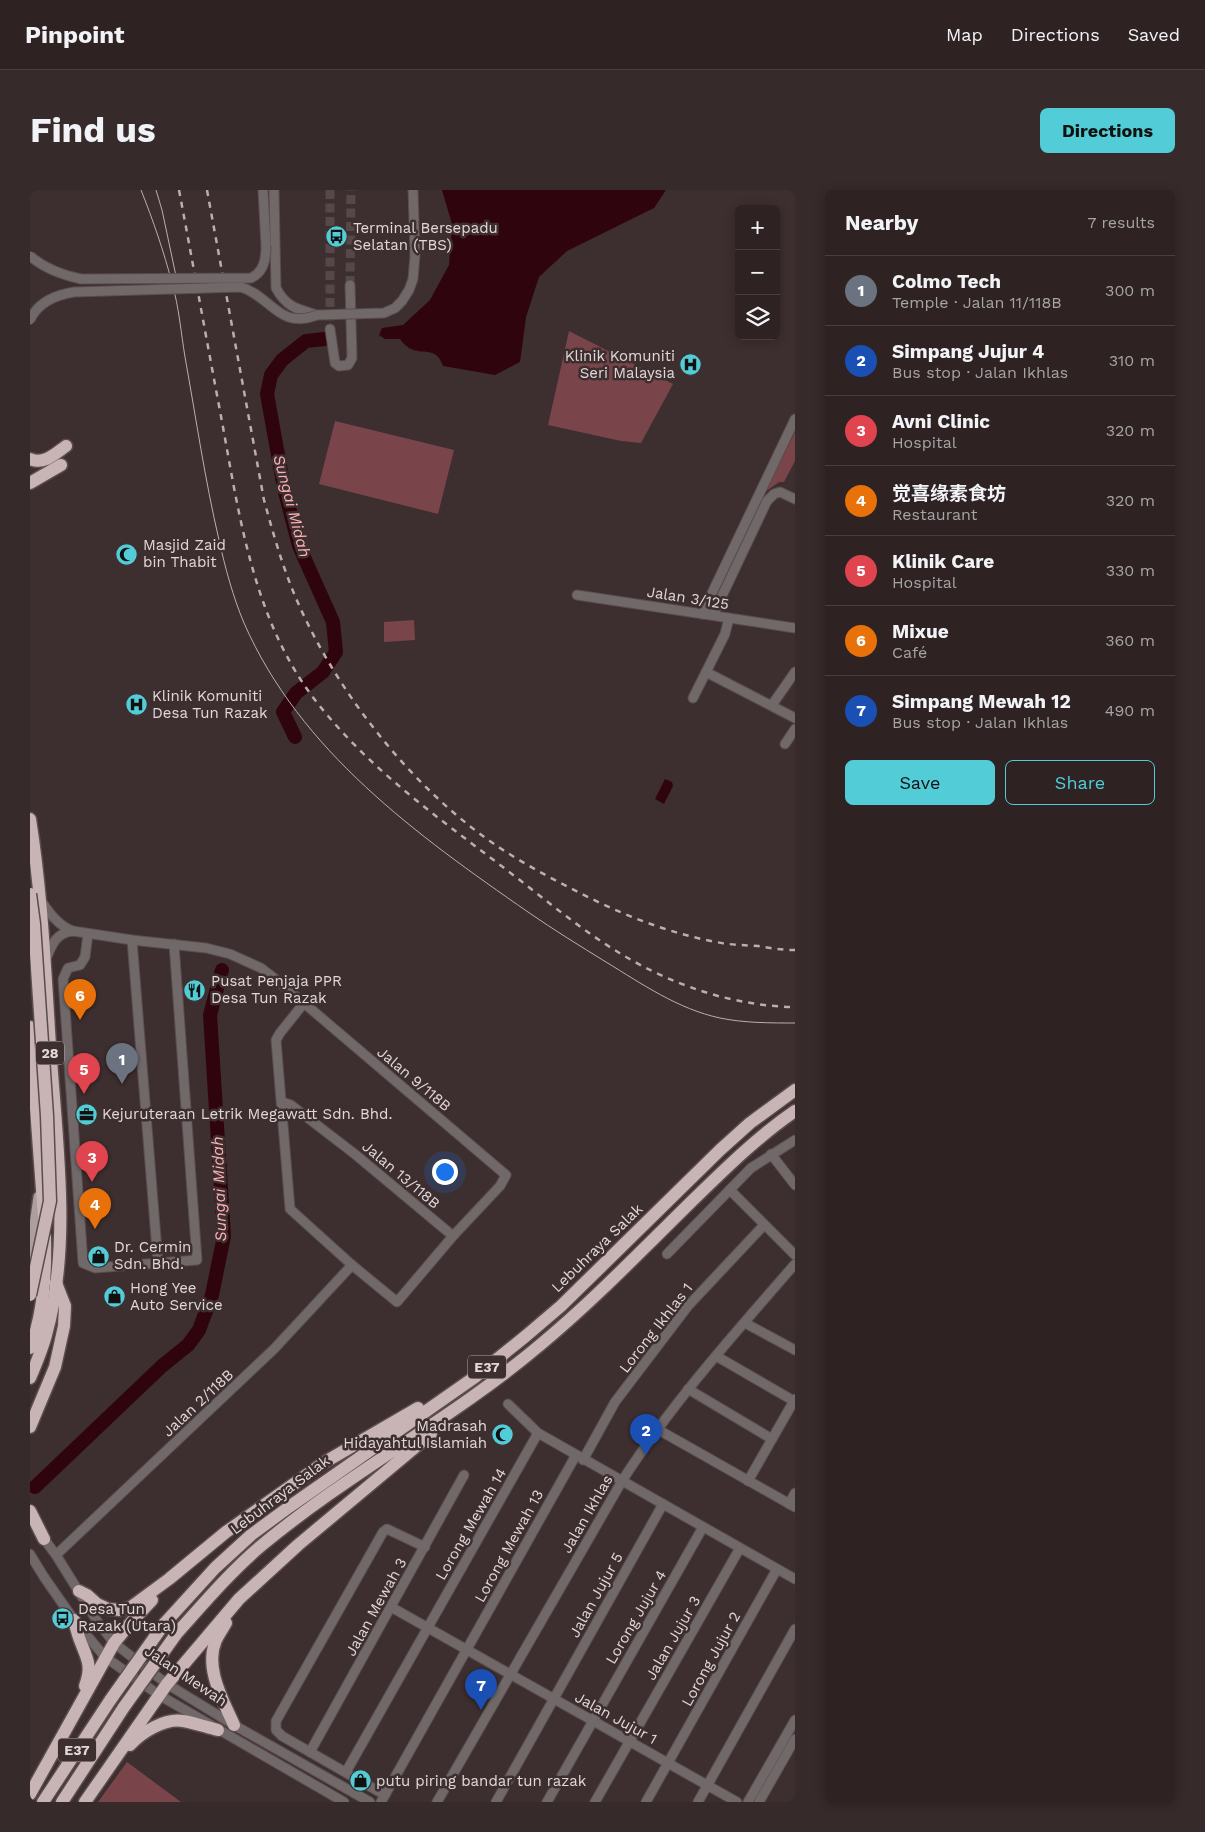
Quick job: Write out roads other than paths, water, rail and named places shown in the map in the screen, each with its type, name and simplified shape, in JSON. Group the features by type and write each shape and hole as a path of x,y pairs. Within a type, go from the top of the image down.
{"highway":[{"path":"30,459 42,461 66,446"},
{"path":"30,482 62,465"},
{"name":"28","path":"30,819 35,898 44,962 60,1204 59,1253 50,1319 35,1346"},
{"path":"30,1295 50,1201 47,1116 34,924 35,898"},
{"name":"28","path":"30,1027 31,1075 42,1169 45,1241 41,1304 30,1378"},
{"name":"Lebuhraya Salak","path":"43,1802 111,1698 164,1624 216,1568 251,1535 288,1507 475,1377 561,1306 720,1150 750,1124 795,1090"},
{"name":"Lebuhraya Salak","path":"62,1802 124,1707 176,1633 227,1578 260,1546 296,1518 489,1386 572,1318 732,1162 778,1122 795,1111"},
{"path":"30,1427 55,1366 64,1326 65,1306 56,1283"},
{"path":"79,1591 97,1604 108,1609 120,1610 136,1603 169,1579 226,1532 325,1462 399,1418 475,1377"},
{"path":"85,1802 167,1684 239,1599 298,1545 489,1386"},
{"path":"30,1511 44,1539"},
{"path":"30,1794 114,1643 169,1579"},
{"path":"234,1725 216,1684 212,1661 215,1642 239,1599"},
{"path":"74,1620 80,1643 89,1660 89,1670 75,1714"},
{"path":"115,1761 136,1739 159,1725 181,1721 218,1730"}],"main road":[{"path":"30,1259 42,1169"}],"street":[{"path":"30,256 56,273 81,279 251,278 263,268 266,258 263,190"},
{"path":"274,190 276,288 281,297 292,306 317,315"},
{"path":"30,320 36,309 43,303 62,294 74,292 241,288 258,295 274,308 294,319 307,319 317,315 384,313 395,308 402,301 413,279 415,255 413,190"},
{"path":"266,246 275,208"},
{"path":"330,329 335,363 339,366 348,366 352,358 350,285"},
{"path":"330,313 352,313"},
{"path":"702,614 795,418"},
{"path":"713,615 765,504 774,494 780,492 795,499"},
{"name":"Jalan 3/125","path":"578,595 795,628"},
{"path":"693,698 725,634 729,618"},
{"path":"706,672 795,718"},
{"path":"772,705 795,672"},
{"path":"785,744 795,729"},
{"path":"35,898 57,922 73,931"},
{"path":"44,962 59,935 73,931"},
{"name":"Jalan 9/118B","path":"73,931 174,944 230,954 251,962 273,977 506,1176 500,1186 452,1236"},
{"path":"88,934 85,957 80,965 68,968 63,979 83,1263 95,1268 197,1260 174,944"},
{"path":"132,940 158,1263"},
{"path":"304,1003 276,1040 290,1208 352,1265 398,1302 452,1236"},
{"name":"Jalan 13/118B","path":"282,1102 291,1105 356,1155 452,1236"},
{"path":"667,1254 751,1168 795,1140"},
{"path":"771,1154 795,1186"},
{"path":"730,1190 795,1255"},
{"name":"Lorong Ikhlas 1","path":"580,1457 615,1402 688,1306 764,1225"},
{"name":"Jalan Ikhlas","path":"437,1802 622,1481 657,1429 688,1389 795,1264"},
{"name":"Jalan 2/118B","path":"56,1555 274,1349 352,1265"},
{"path":"745,1322 795,1350"},
{"path":"716,1356 794,1400 748,1481"},
{"path":"688,1389 772,1439"},
{"path":"508,1404 538,1433 795,1579"},
{"path":"657,1429 792,1506 795,1494"},
{"name":"Lorong Mewah 14","path":"346,1772 538,1433"},
{"name":"Lorong Mewah 13","path":"383,1799 467,1650 580,1457"},
{"name":"Jalan Mewah 3","path":"310,1752 464,1475"},
{"name":"Jalan Jujur 5","path":"496,1802 662,1504"},
{"name":"Jalan Mewah","path":"30,1524 56,1555 97,1621 114,1643 167,1684 234,1725 370,1802"},
{"name":"Lorong Jujur 4","path":"547,1802 703,1527"},
{"path":"383,1799 346,1772 282,1736 276,1730 276,1721 383,1532 387,1529 425,1547"},
{"name":"Jalan Jujur 3","path":"596,1802 740,1548"},
{"name":"Jalan Mewah","path":"30,1554 74,1620 106,1657 159,1695 344,1802"},
{"name":"Lorong Jujur 2","path":"646,1802 778,1569"},
{"name":"Jalan Jujur 1","path":"391,1607 737,1802"},
{"path":"698,1802 795,1630"},
{"path":"755,1801 793,1736 795,1720"}],"waterway":[{"name":"Sungai Midah","path":"295,737 283,712 296,693 323,672 336,652 333,622 299,546 284,488 267,394 271,375 282,360 306,341 325,339"},
{"name":"Sungai Midah","path":"35,1487 162,1366 188,1345 199,1330 212,1295 224,1236 210,1015 222,970"}],"tunnel":[{"path":"330,190 330,329"},
{"path":"350,285 351,190"}],"tram line":[{"path":"141,190 158,236 174,292 209,495 221,550 236,603 244,623 268,669 296,711 329,750 365,787 404,820 486,883 577,944 647,987 690,1009 729,1020 795,1023"},
{"path":"156,190 176,276"}],"railway":[{"path":"179,190 234,488 252,565 263,602 278,638 296,673 319,705 366,756 418,802 596,938 618,952 664,977 718,996 756,1004 795,1007"},
{"path":"207,190 264,500 280,554 291,586 328,660 351,697 377,732 435,796 467,824 500,848 561,883 598,902 681,934 726,944 795,950"}],"place":[{"name":"Terminal Bersepadu Selatan (TBS)","path":"337,237"},
{"name":"Klinik Komuniti Seri Malaysia","path":"691,365"},
{"name":"Masjid Zaid bin Thabit","path":"127,554"},
{"name":"Klinik Komuniti Desa Tun Razak","path":"136,705"},
{"name":"Pusat Penjaja PPR Desa Tun Razak","path":"195,990"},
{"name":"Mixue","path":"80,1020"},
{"name":"Colmo Tech","path":"122,1084"},
{"name":"Klinik Care","path":"84,1094"},
{"name":"Kejuruteraan Letrik Megawatt Sdn. Bhd.","path":"86,1114"},
{"name":"Avni Clinic","path":"92,1182"},
{"name":"觉喜缘素食坊","path":"95,1229"},
{"name":"Dr. Cermin Sdn. Bhd.","path":"98,1256"},
{"name":"Hong Yee Auto Service","path":"114,1297"},
{"name":"Madrasah Hidayahtul Islamiah","path":"503,1435"},
{"name":"Simpang Jujur 4","path":"646,1455"},
{"name":"Desa Tun Razak (Utara)","path":"62,1618"},
{"name":"Simpang Mewah 12","path":"481,1710"},
{"name":"putu piring bandar tun razak","path":"360,1781"}]}
